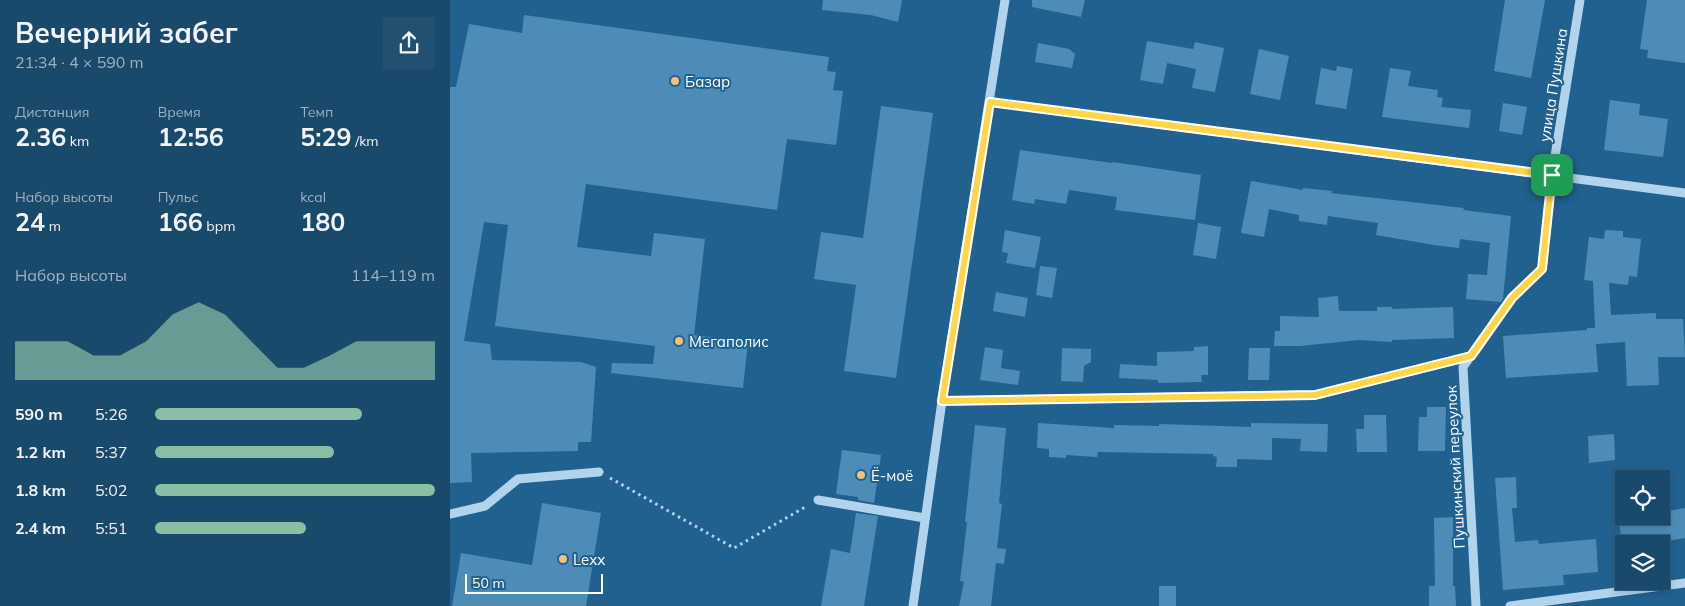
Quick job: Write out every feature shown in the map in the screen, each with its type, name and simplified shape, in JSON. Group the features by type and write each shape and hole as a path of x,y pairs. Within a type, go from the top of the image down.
{"street":[{"path":"913,606 942,401 1005,0"},
{"name":"улица Пушкина","path":"1552,175 1580,0"},
{"path":"990,102 1685,193"},
{"name":"Пушкинский переулок","path":"1476,606 1463,367 1512,298 1542,269 1552,175"},
{"path":"942,401 1315,395 1471,356"},
{"path":"450,514 485,506 518,479 598,472"},
{"path":"818,500 925,518"},
{"path":"1510,606 1685,583"}],"path":[{"path":"598,472 734,548 818,500"}],"building":[{"path":"823,0 902,0 898,22 871,15 822,10"},
{"path":"1032,0 1085,0 1081,17 1032,7"},
{"path":"1505,0 1545,0 1531,78 1494,71"},
{"path":"1647,0 1685,0 1685,63 1647,58 1648,50 1640,49"},
{"path":"524,15 829,57 827,71 836,72 833,90 843,91 836,145 787,139 777,210 586,184 577,247 651,256 654,233 705,239 694,335 748,342 743,388 611,373 612,363 653,364 655,346 495,326 508,225 484,222 464,341 490,344 492,360 581,362 596,367 591,442 578,442 578,451 471,453 472,482 450,483 450,87 456,87 469,24 522,33"},
{"path":"1147,41 1193,49 1195,42 1224,48 1215,92 1192,88 1196,69 1167,63 1163,84 1140,80"},
{"path":"1038,43 1069,49 1075,54 1072,68 1035,62"},
{"path":"1259,49 1289,56 1280,100 1250,94"},
{"path":"1337,66 1353,69 1346,109 1315,104 1321,68 1336,71"},
{"path":"1390,68 1411,71 1408,86 1438,90 1437,97 1443,98 1441,107 1471,110 1469,128 1382,117"},
{"path":"1610,100 1640,104 1639,115 1668,119 1663,157 1604,150"},
{"path":"1503,103 1527,107 1522,135 1499,131"},
{"path":"881,106 933,113 896,378 844,371 856,285 814,279 821,232 863,238"},
{"path":"1020,150 1201,175 1195,220 1115,210 1117,197 1069,190 1066,204 1035,199 1034,204 1012,200"},
{"path":"1251,181 1303,190 1303,188 1332,191 1331,193 1464,208 1463,210 1511,216 1503,299 1501,302 1466,299 1468,274 1487,275 1490,243 1460,239 1459,248 1434,245 1376,235 1378,223 1328,216 1327,225 1299,221 1299,215 1269,209 1264,237 1241,233"},
{"path":"1198,223 1221,227 1216,259 1193,255"},
{"path":"1005,230 1041,237 1035,268 1006,263 1008,253 1002,252"},
{"path":"1605,230 1623,231 1623,237 1641,239 1637,277 1629,276 1628,285 1609,283 1611,315 1656,313 1656,319 1683,319 1685,357 1658,357 1659,385 1627,386 1625,342 1596,344 1598,372 1506,378 1503,336 1595,328 1593,281 1584,280 1589,237 1604,239"},
{"path":"1040,266 1057,268 1052,298 1036,295"},
{"path":"996,292 1028,298 1025,317 993,311"},
{"path":"1338,296 1339,311 1377,311 1377,307 1392,307 1392,309 1453,307 1454,338 1392,340 1392,342 1359,340 1300,346 1274,346 1275,331 1280,331 1280,316 1319,317 1318,298"},
{"path":"1208,346 1208,375 1201,375 1202,382 1158,383 1158,380 1119,378 1120,364 1157,366 1157,352 1194,351 1194,347"},
{"path":"985,347 1003,350 1001,368 1020,371 1018,385 980,380"},
{"path":"1062,348 1091,349 1091,362 1084,366 1083,382 1061,381"},
{"path":"1249,348 1270,348 1269,380 1248,380"},
{"path":"1427,407 1446,407 1445,451 1418,451 1419,417 1427,417"},
{"path":"1364,415 1386,415 1387,452 1357,452 1356,429 1364,429"},
{"path":"1038,423 1114,428 1114,425 1159,426 1159,424 1251,427 1251,423 1328,424 1327,452 1300,451 1301,439 1272,438 1272,460 1237,459 1237,467 1216,467 1217,457 1213,456 1213,454 1098,452 1097,457 1066,455 1066,458 1049,457 1049,449 1037,448"},
{"path":"975,425 1006,428 999,503 1002,504 997,548 1006,549 1004,564 996,563 991,606 959,606 964,582 960,581"},
{"path":"1614,434 1615,460 1589,463 1588,436"},
{"path":"842,450 881,455 874,503 858,500 858,497 836,494"},
{"path":"1516,477 1517,508 1512,508 1515,542 1538,540 1539,544 1596,539 1598,572 1563,575 1564,585 1503,590 1495,478"},
{"name":"Lexx","path":"542,503 601,513 586,606 452,606 461,553 532,565"},
{"path":"1685,508 1685,538 1670,540 1670,535 1621,535 1619,525 1670,525 1670,510"},
{"path":"856,513 878,516 864,606 821,606 831,549 850,553"},
{"path":"1453,517 1453,586 1455,586 1456,606 1429,606 1429,586 1435,586 1434,518"},
{"path":"1159,586 1176,586 1176,606 1159,606"}],"place":[{"name":"Базар","path":"675,81"},
{"name":"Мегаполис","path":"679,341"},
{"name":"Ё-моё","path":"861,475"},
{"name":"Lexx","path":"563,559"}],"route":[{"path":"990,102 1552,175 1542,269 1512,298 1471,356 1315,395 942,401 990,102"}]}
